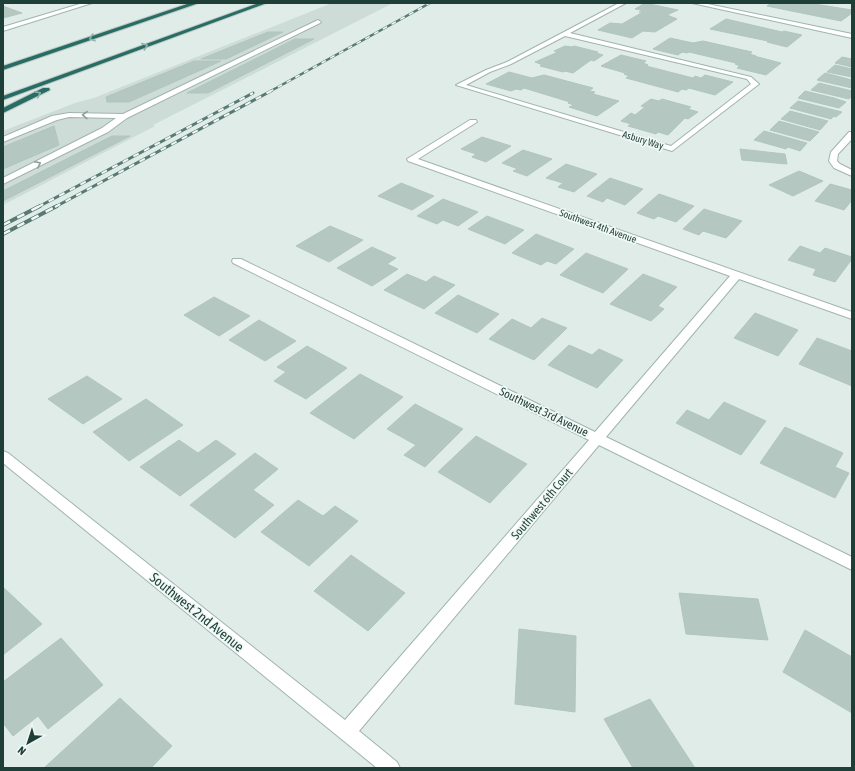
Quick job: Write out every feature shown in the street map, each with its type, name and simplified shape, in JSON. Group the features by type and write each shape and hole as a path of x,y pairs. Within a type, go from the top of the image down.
{"highway":[{"path":"3,68 196,3"},
{"path":"3,98 264,3"},
{"path":"3,111 109,60"}],"street":[{"path":"3,29 90,3"},
{"name":"Asbury Way","path":"565,34 749,78 755,84 672,149 460,85 488,71 509,63 623,3"},
{"path":"695,3 852,36"},
{"path":"3,181 105,130 124,116 318,22"},
{"path":"3,140 55,118 69,115 124,116"},
{"name":"Southwest 4th Avenue","path":"473,122 411,159 852,316"},
{"path":"852,134 834,154 833,161 837,166 852,173"},
{"name":"Southwest 3rd Avenue","path":"237,261 852,564"},
{"name":"Southwest 6th Court","path":"347,732 737,276"},
{"name":"Southwest 2nd Avenue","path":"3,456 391,768"}],"shaded area":[{"path":"332,3 393,3 153,125 155,126 3,205 3,131 75,103 94,98"}],"building":[{"path":"645,3 678,10 667,15 677,19 655,32 643,31 632,38 598,30 610,23 622,24 643,12 639,12 642,10 635,9"},
{"path":"772,3 808,3 852,10 852,13 841,21 767,6"},
{"path":"3,6 22,13 3,18"},
{"path":"726,19 802,35 787,47 767,42 768,41 710,29"},
{"path":"268,32 283,32 226,59 201,59"},
{"path":"670,38 693,43 703,41 752,52 750,54 756,56 754,56 781,63 766,75 737,68 740,66 735,64 736,63 689,52 682,52 678,55 653,49"},
{"path":"295,39 314,39 208,93 187,93"},
{"path":"565,46 574,46 598,52 596,53 603,55 594,61 591,60 573,73 540,66 543,65 535,62 558,52 554,51"},
{"path":"621,55 646,61 643,63 648,65 646,66 693,78 695,76 701,78 705,75 733,82 715,95 689,88 686,90 682,89 678,92 626,78 629,76 624,74 625,73 601,66"},
{"path":"842,57 852,59 852,67 835,63"},
{"path":"194,61 221,61 129,102 107,102 106,97"},
{"path":"835,65 852,69 852,77 827,72"},
{"path":"509,72 532,78 544,75 593,88 589,91 595,92 593,94 619,101 597,116 569,107 574,105 568,103 570,102 524,88 521,90 516,89 511,91 486,84"},
{"path":"825,73 852,80 852,88 817,80"},
{"path":"819,83 852,91 852,96 849,99 811,90"},
{"path":"805,91 846,102 839,108 798,98"},
{"path":"651,99 659,101 662,99 691,107 688,109 698,112 688,119 685,118 668,135 658,132 656,134 628,126 631,124 621,121 631,113 635,115 645,107 641,106"},
{"path":"798,101 842,112 831,119 790,108"},
{"path":"790,111 828,121 820,130 781,119"},
{"path":"779,121 819,132 810,141 770,130"},
{"path":"54,126 59,145 3,169 3,147"},
{"path":"764,131 807,143 800,151 788,147 786,149 754,140"},
{"path":"112,136 130,136 3,201 3,191"},
{"path":"482,137 511,146 486,162 472,157 476,154 461,149"},
{"path":"740,149 785,154 787,164 742,160"},
{"path":"523,150 552,159 527,176 513,171 518,169 502,163"},
{"path":"566,164 597,174 574,192 558,187 563,183 546,178"},
{"path":"799,171 823,181 793,196 769,185"},
{"path":"610,178 643,189 625,205 607,198 603,202 587,196"},
{"path":"401,183 434,196 412,210 378,196"},
{"path":"830,184 852,190 852,200 844,210 815,201"},
{"path":"659,194 694,206 676,222 658,216 654,219 637,213"},
{"path":"443,199 478,212 458,226 443,220 437,224 417,216"},
{"path":"704,209 742,221 726,238 703,231 699,235 683,229"},
{"path":"487,216 524,230 505,244 468,229"},
{"path":"330,226 363,240 329,262 296,246"},
{"path":"536,234 574,249 556,264 547,261 541,265 512,253"},
{"path":"800,246 820,253 825,248 852,257 852,259 835,282 813,275 816,269 788,260"},
{"path":"372,247 396,258 387,264 398,269 372,286 337,268"},
{"path":"586,253 628,269 603,293 560,275"},
{"path":"407,274 426,282 434,276 455,285 424,309 384,290"},
{"path":"643,274 677,287 658,306 664,309 651,321 610,304"},
{"path":"458,295 499,314 477,333 435,313"},
{"path":"214,297 250,316 219,336 184,315"},
{"path":"755,313 798,330 778,356 734,338"},
{"path":"542,318 567,328 534,360 489,339 512,319 531,328"},
{"path":"259,320 296,341 265,361 229,340"},
{"path":"817,338 852,351 852,386 799,364"},
{"path":"569,345 592,355 599,349 623,360 597,388 548,365"},
{"path":"307,346 347,368 306,399 274,381 286,372 277,367"},
{"path":"360,374 403,397 354,439 310,413"},
{"path":"87,376 122,399 83,424 48,399"},
{"path":"146,399 183,425 129,461 93,432"},
{"path":"724,402 766,421 741,455 676,423 687,410 709,420"},
{"path":"415,404 463,429 425,467 404,455 416,445 387,429"},
{"path":"785,427 843,453 835,467 849,473 835,498 760,463"},
{"path":"476,436 527,464 490,503 438,472"},
{"path":"179,440 198,453 216,440 236,454 180,496 140,467"},
{"path":"255,453 278,469 253,490 274,505 235,538 190,505"},
{"path":"298,500 323,516 335,506 358,521 309,566 261,532"},
{"path":"351,555 405,593 368,631 314,591"},
{"path":"3,587 42,624 3,655"},
{"path":"679,593 758,599 768,640 686,634"},
{"path":"519,629 576,636 575,712 515,704"},
{"path":"805,630 852,657 852,713 783,672"},
{"path":"61,638 103,685 48,729 38,716 13,736 3,723 3,682"},
{"path":"120,698 172,746 151,768 44,768"},
{"path":"650,699 695,768 633,768 604,719"}],"railway":[{"path":"269,92 430,3"},
{"path":"55,207 271,91"},
{"path":"38,207 253,93"},
{"path":"3,225 40,206"},
{"path":"3,234 57,206"}]}
